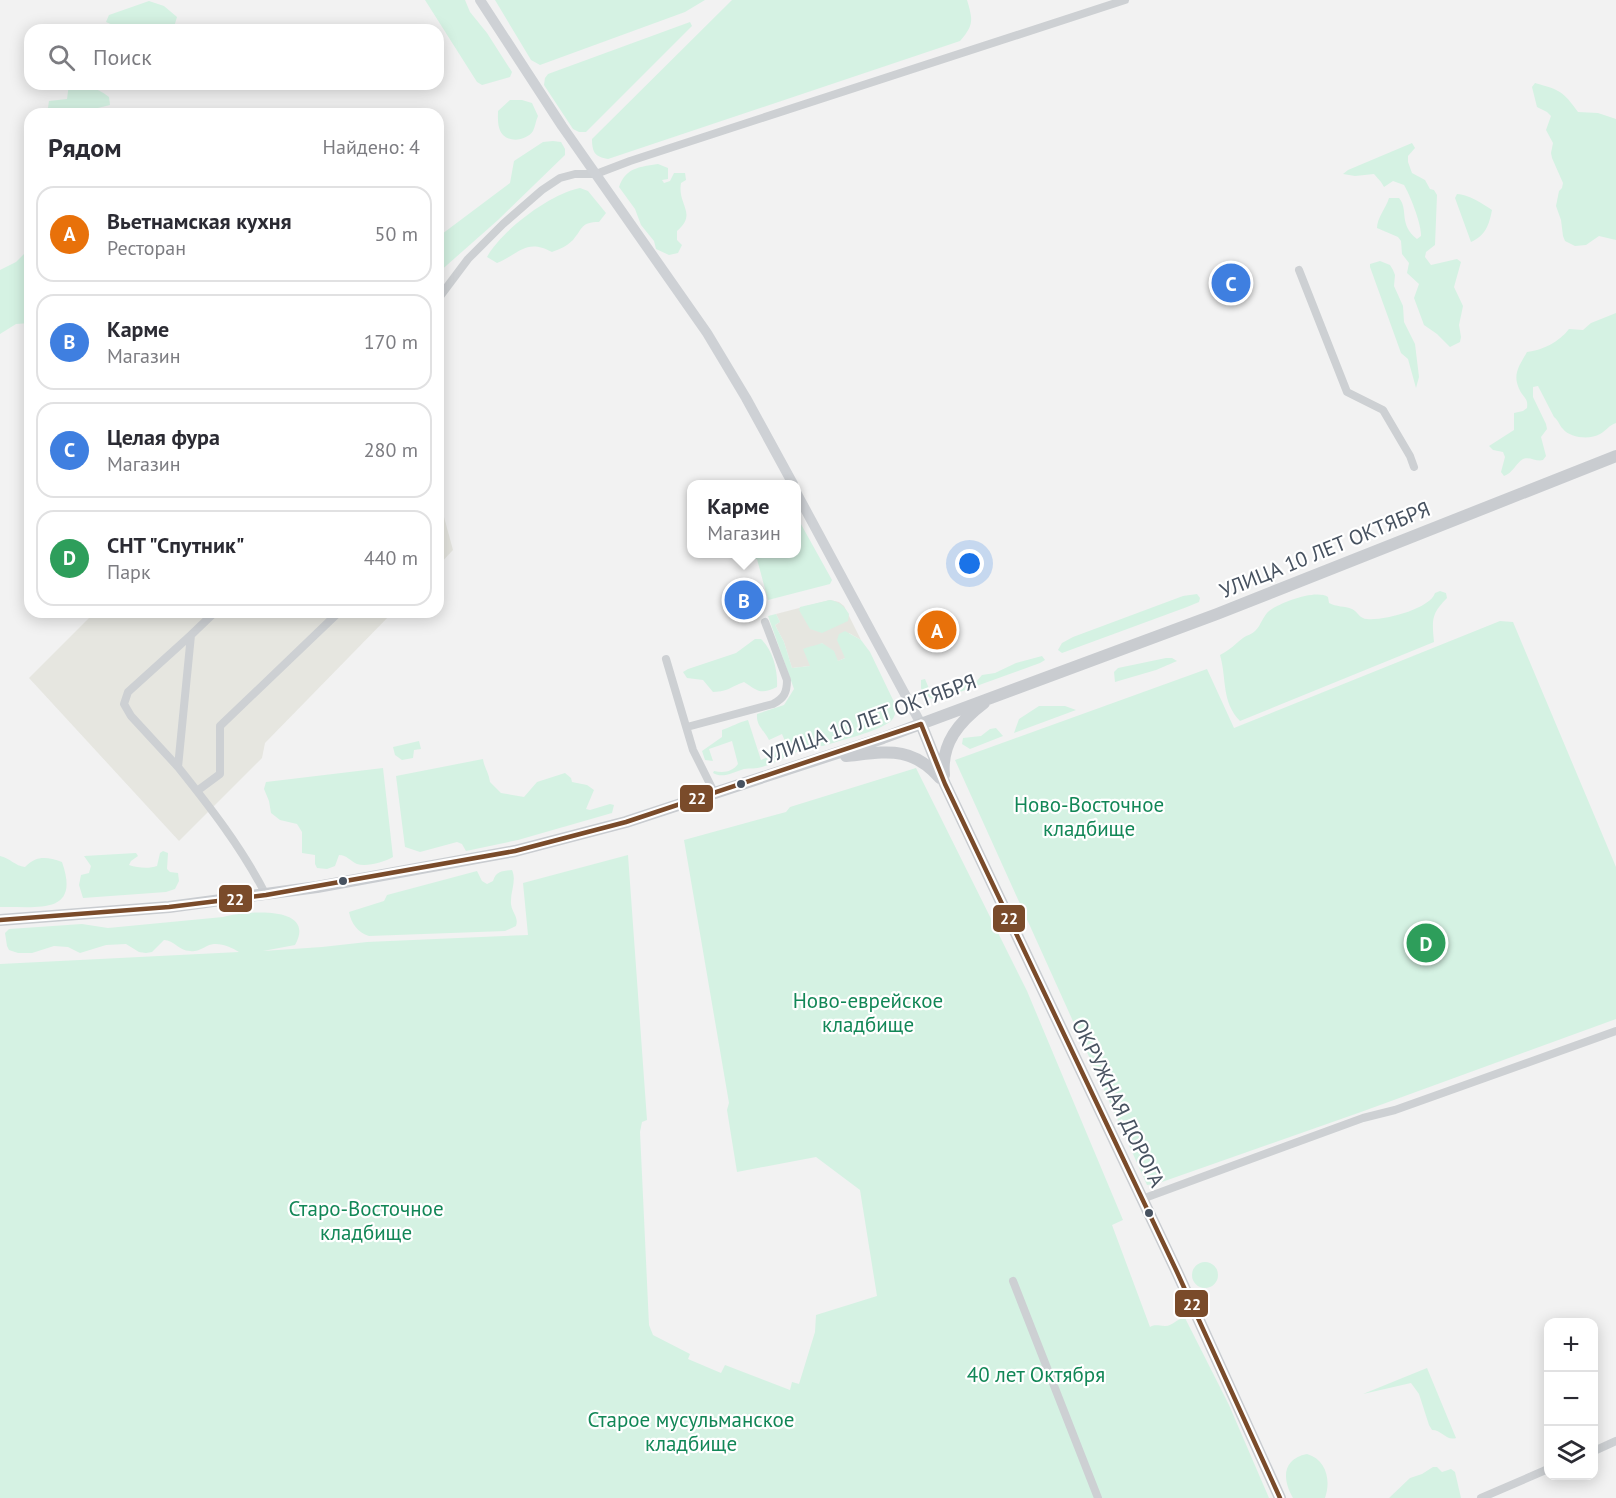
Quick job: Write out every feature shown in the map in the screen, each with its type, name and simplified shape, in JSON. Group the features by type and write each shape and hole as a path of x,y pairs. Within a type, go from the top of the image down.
{"main road":[{"name":"УЛИЦА 10 ЛЕТ ОКТЯБРЯ","path":"0,920 169,907 266,895 516,851 626,822 828,757 921,724 1217,614 1616,456"},
{"path":"945,784 943,765 950,739 964,719 998,694"},
{"name":"ОКРУЖНАЯ ДОРОГА","path":"921,724 945,784 1142,1199 1280,1498"},
{"path":"828,757 884,753 905,754 923,761 945,784"}],"street":[{"path":"480,0 596,174 707,333 791,480"},
{"path":"444,291 468,259 503,224 542,190 560,178 575,174 596,174 719,131 1125,0"},
{"path":"1299,270 1347,392 1383,410 1414,467"},
{"path":"801,501 921,724"},
{"path":"209,618 128,692 124,704 131,716 197,791 252,868 266,895"},
{"path":"197,791 220,774 220,726 333,618"},
{"path":"687,727 773,704 783,698 788,690 788,680 765,622"},
{"path":"178,767 191,635"},
{"path":"666,659 693,750 715,794"},
{"path":"1142,1199 1363,1118 1395,1110 1616,1031"},
{"path":"1013,1281 1098,1498"},
{"path":"1598,1449 1616,1441"},
{"path":"1481,1498 1544,1471"}],"shaded area":[{"path":"444,517 453,550 444,560"},
{"path":"830,600 844,606 861,640 849,633 845,658 838,661 822,643 815,647 810,666 792,668 784,642 775,625 780,622 776,614"},
{"path":"89,618 387,618 265,743 262,758 179,841 29,678"}],"green space":[{"path":"425,0 465,0 470,12 487,33 512,72 510,77 482,85 477,82 444,30 444,24 440,24"},
{"path":"495,0 705,0 685,12 540,65 531,60"},
{"path":"732,0 967,0 971,22 968,31 960,41 608,159 597,155 592,139"},
{"path":"149,1 164,6 177,17 175,24 110,24 106,22 109,15"},
{"path":"690,22 692,26 586,132 573,129 544,85 548,74"},
{"path":"1535,83 1560,92 1578,112 1598,113 1616,119 1616,240 1599,236 1586,245 1575,246 1565,241 1556,206 1563,183 1552,158 1553,143 1546,130 1551,116 1537,107 1532,87"},
{"path":"68,90 98,90 109,97 110,105 98,108 48,108 49,101 67,99"},
{"path":"510,100 532,103 538,116 530,134 514,140 503,135 498,123 498,111"},
{"path":"543,142 561,142 565,155 498,220 444,268 444,232 510,183 514,161"},
{"path":"1412,143 1415,148 1408,156 1408,162 1412,173 1425,180 1437,195 1435,245 1426,252 1425,257 1431,265 1457,259 1461,262 1454,287 1463,306 1459,325 1461,337 1460,342 1450,347 1424,325 1414,298 1419,284 1407,273 1409,263 1402,254 1401,241 1398,237 1377,228 1378,220 1389,198 1399,198 1408,228 1417,239 1421,236 1418,218 1404,185 1393,181 1384,187 1374,174 1355,176 1343,174"},
{"path":"658,164 668,168 668,179 662,180 664,183 670,181 674,173 685,173 686,180 681,183 681,191 686,219 677,231 677,240 682,245 678,253 669,255 656,249 654,241 641,225 635,209 619,187 626,175 634,169"},
{"path":"580,188 588,191 606,213 599,222 583,226 571,242 552,252 543,248 529,247 497,263 487,257 515,225 541,205"},
{"path":"1457,194 1471,197 1492,210 1486,229 1471,242 1455,198"},
{"path":"24,254 24,323 16,324 0,334 0,270 16,262"},
{"path":"1380,261 1390,265 1393,270 1394,286 1403,306 1404,322 1415,344 1419,377 1416,388 1408,359 1401,353 1370,267 1370,264"},
{"path":"1616,313 1616,423 1596,436 1580,437 1570,434 1554,417 1538,386 1533,387 1533,397 1547,429 1541,437 1546,456 1543,460 1523,459 1504,476 1501,472 1505,457 1503,452 1493,450 1489,446 1514,430 1514,413 1527,408 1527,402 1516,377 1527,352 1550,345 1569,329 1583,330 1591,323"},
{"path":"801,524 832,580 830,584 768,600 757,559 751,560 750,558 801,558"},
{"path":"1440,591 1446,593 1447,598 1435,613 1434,642 1240,721 1230,706 1220,655 1255,631 1274,607 1298,598 1323,595 1328,597 1329,603 1352,609 1365,619 1374,619 1416,609"},
{"path":"1197,594 1200,598 1199,602 1187,607 1062,653 1058,650 1062,643 1073,637 1183,596"},
{"path":"830,600 839,603 845,609 849,614 848,621 822,633 810,629 799,610 800,607"},
{"path":"776,614 780,622 775,625 784,642 792,668 810,666 803,649 822,643 834,651 838,661 845,658 837,640 839,634 845,631 861,640 870,652 895,704 895,715 891,721 877,729 823,746 807,748 762,767 717,775 713,773 714,771 728,771 738,764 732,741 709,749 713,761 705,760 702,751 722,737 722,730 748,720 761,760 773,755 771,747 785,741 782,734 769,740 757,718 757,714 784,705 794,689 768,616"},
{"name":"Ново-Восточное кладбище","path":"1500,621 1513,622 1616,867 1616,1019 1361,1112 1159,1183 1147,1185 955,760 1207,669 1234,728"},
{"path":"755,639 761,639 772,655 777,674 777,687 759,691 744,682 727,690 713,692 703,680 687,678 683,672 736,653"},
{"path":"1042,656 1045,660 1040,663 946,697 933,699 924,695 921,688 921,680 925,679 930,691 934,694 976,682 982,675 995,673 1016,663"},
{"path":"1166,658 1177,661 1115,682 1114,672 1118,668"},
{"path":"1039,706 1065,706 1076,710 1014,733 1019,719"},
{"path":"996,728 1003,736 970,749 962,744 963,738 981,736 990,729"},
{"path":"419,741 421,749 414,750 413,758 402,760 395,755 393,747"},
{"path":"483,759 490,782 501,793 524,797 537,782 565,773 572,782 587,785 594,790 586,809 610,804 614,805 612,813 518,840 466,851 462,844 457,842 420,852 405,847 396,776"},
{"path":"383,768 393,857 370,864 357,864 339,855 335,866 327,869 317,868 315,855 302,853 302,832 297,824 280,820 271,813 264,789 266,782"},
{"path":"916,768 1027,991 1123,1220 1112,1225 1150,1327 1168,1326 1185,1318 1229,1405 1269,1498 0,1498 0,964 239,952 220,944 207,946 197,951 186,951 164,940 152,952 146,953 139,952 126,944 106,945 80,953 68,947 54,946 32,953 18,953 9,950 7,946 5,933 9,929 82,924 108,928 261,912 288,917 296,922 299,932 295,945 263,951 367,942 528,935 523,883 628,855 647,1120 642,1122 640,1132 649,1325 653,1335 690,1354 688,1359 721,1373 725,1365 790,1390 792,1382 799,1384 815,1332 816,1315 877,1296 860,1190 816,1157 737,1172 727,1110 729,1103 684,840 786,812 790,807"},
{"path":"163,851 168,853 167,869 178,873 179,881 175,889 166,892 83,898 79,885 81,875 89,873 91,866 84,856 136,853 138,856 129,865 147,868 157,866 160,853"},
{"path":"0,856 25,867 34,860 42,858 62,862 66,892 60,900 41,907 0,907"},
{"path":"512,870 514,878 511,904 517,923 516,926 505,931 369,936 358,930 350,916 349,912 384,901 387,895 477,871 482,881 487,884 493,881 500,872"},
{"path":"1205,1262 1214,1266 1218,1275 1214,1284 1205,1288 1196,1284 1192,1275 1196,1266"},
{"path":"1427,1368 1456,1438 1449,1438 1432,1430 1419,1394 1411,1383 1363,1394"},
{"path":"1307,1454 1319,1461 1326,1472 1328,1485 1325,1498 1293,1498 1289,1491 1286,1471 1293,1460"},
{"path":"1437,1467 1442,1472 1451,1469 1455,1472 1461,1498 1389,1498 1410,1478"}],"transit line":[{"name":"22","path":"921,724 945,784 1177,1272 1280,1498"},
{"name":"22","path":"0,920 169,907 266,895 515,851 626,822 921,724"}],"place":[{"name":"Целая фура","path":"1231,283"},
{"name":"Карме","path":"744,600"},
{"name":"Вьетнамская кухня","path":"937,630"},
{"name":"СНТ \"Спутник\"","path":"1426,943"}],"park label":[{"name":"Ново-еврейское кладбище","path":"868,1013"},
{"name":"Старо-Восточное кладбище","path":"366,1221"},
{"name":"40 лет Октября","path":"1036,1375"},
{"name":"Старое мусульманское кладбище","path":"691,1432"}]}
